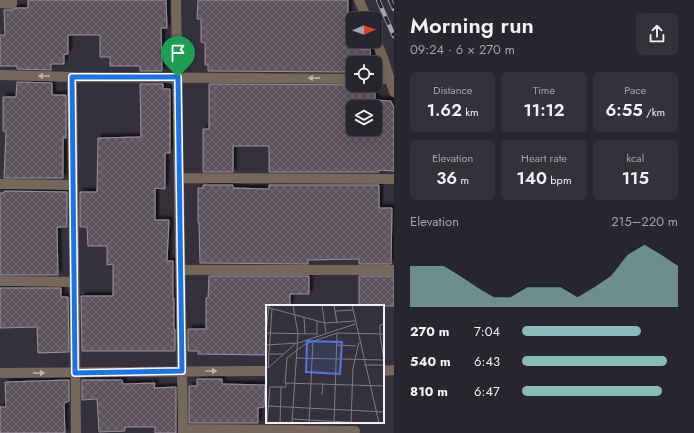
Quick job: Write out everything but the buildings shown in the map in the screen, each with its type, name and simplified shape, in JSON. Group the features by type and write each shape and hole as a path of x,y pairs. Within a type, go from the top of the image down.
{"street":[{"path":"0,3 12,4 12,0"},
{"path":"176,0 183,431 355,429"},
{"path":"359,0 364,12"},
{"path":"379,48 394,92"},
{"path":"0,75 346,79"},
{"path":"72,77 76,433"},
{"path":"382,79 389,79"},
{"path":"179,178 394,179"},
{"path":"0,184 73,185"},
{"path":"181,270 394,270"},
{"path":"0,281 74,282"},
{"path":"384,371 394,370"},
{"path":"0,373 266,371"}],"railway":[{"path":"378,0 394,36"},
{"path":"390,0 394,9"}],"route":[{"path":"72,77 178,77 182,371 75,373 72,77"}]}
